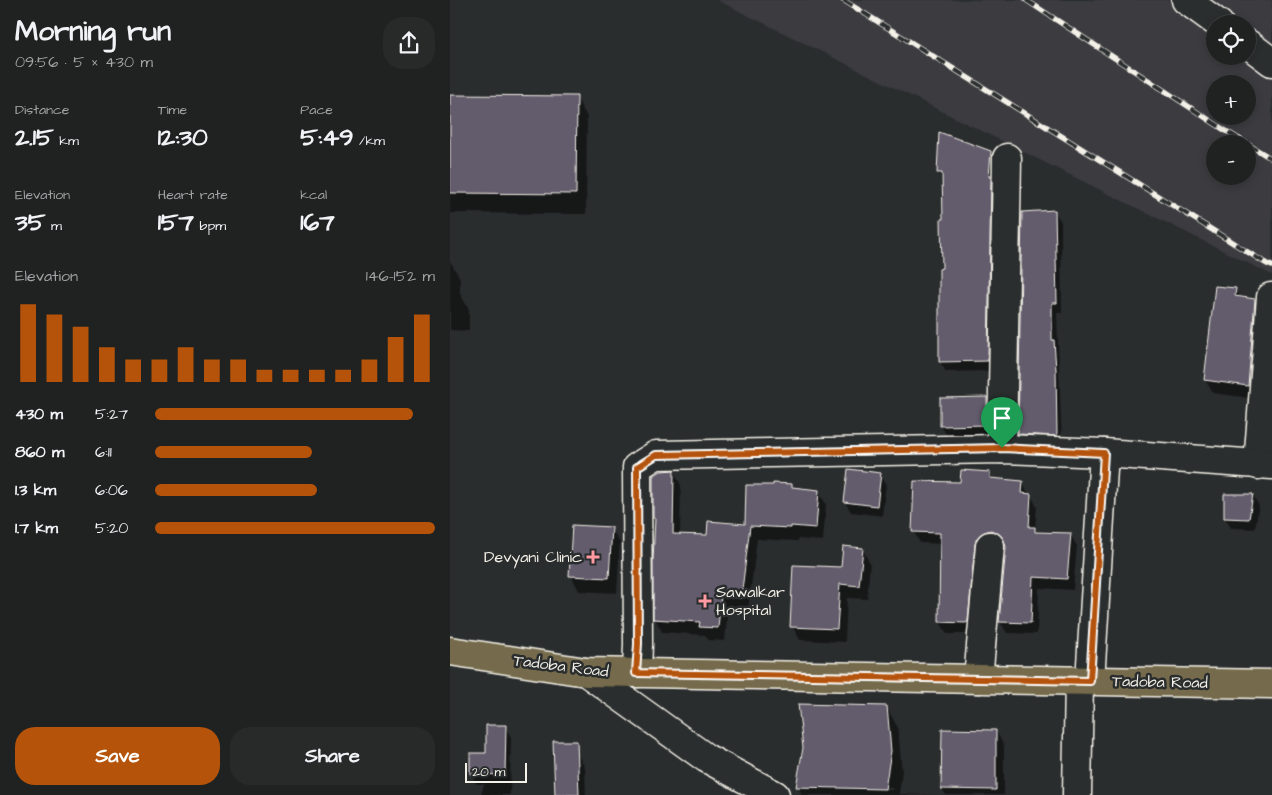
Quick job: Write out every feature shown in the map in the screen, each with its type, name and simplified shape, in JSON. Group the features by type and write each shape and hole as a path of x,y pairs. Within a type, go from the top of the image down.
{"main road":[{"name":"Tadoba Road","path":"450,651 586,672 1272,684"}],"street":[{"path":"1186,0 1207,15"},
{"path":"1256,50 1272,62"},
{"path":"1002,448 1007,158"},
{"path":"636,673 638,644 637,467 651,457 666,455 1002,448 1104,453 1265,465 1271,297"},
{"path":"1077,795 1104,453"},
{"path":"978,679 990,546"},
{"path":"586,672 706,758 734,785 775,795"}],"shaded area":[{"path":"717,0 1272,0 1272,275"}],"building":[{"path":"450,95 577,96 576,194 450,193"},
{"path":"939,132 991,151 989,177 991,177 988,361 939,362 939,269 942,268 941,219 943,219 942,173 937,173"},
{"path":"1055,210 1057,303 1052,303 1052,340 1054,340 1056,370 1057,436 1018,434 1022,212"},
{"path":"1215,286 1236,288 1235,296 1255,299 1248,386 1204,380"},
{"path":"987,397 987,425 940,426 940,398"},
{"path":"848,469 881,473 877,506 844,502"},
{"path":"674,470 673,534 707,535 708,521 745,524 746,485 792,484 792,487 819,490 816,528 750,526 741,598 721,596 718,628 699,627 700,622 653,619 655,518 653,518 653,476 661,471"},
{"path":"961,470 990,472 990,478 1023,481 1022,493 1031,494 1029,527 1035,527 1035,532 1071,533 1067,579 1033,577 1031,623 999,622 1006,547 1004,540 999,534 991,530 984,532 978,537 975,544 968,621 966,623 939,622 940,533 912,532 914,481 960,482"},
{"path":"1224,494 1253,494 1249,519 1224,518"},
{"path":"572,525 612,527 609,578 569,576"},
{"path":"843,546 863,548 859,586 840,584 837,629 790,627 793,565 841,567"},
{"path":"798,704 887,706 891,751 885,789 796,787 803,748"},
{"path":"486,725 506,725 505,775 470,774 470,753 486,753"},
{"path":"942,729 996,730 996,790 941,789"},
{"path":"553,741 577,741 579,795 555,795"}],"railway":[{"path":"843,0 1272,266"},
{"path":"1026,0 1272,159"}],"place":[{"name":"Devyani Clinic","path":"593,557"},
{"name":"Sawalkar Hospital","path":"705,601"}],"route":[{"path":"1002,448 1104,453 1090,681 636,673 638,644 637,467 651,457 656,455 1002,448"}]}
